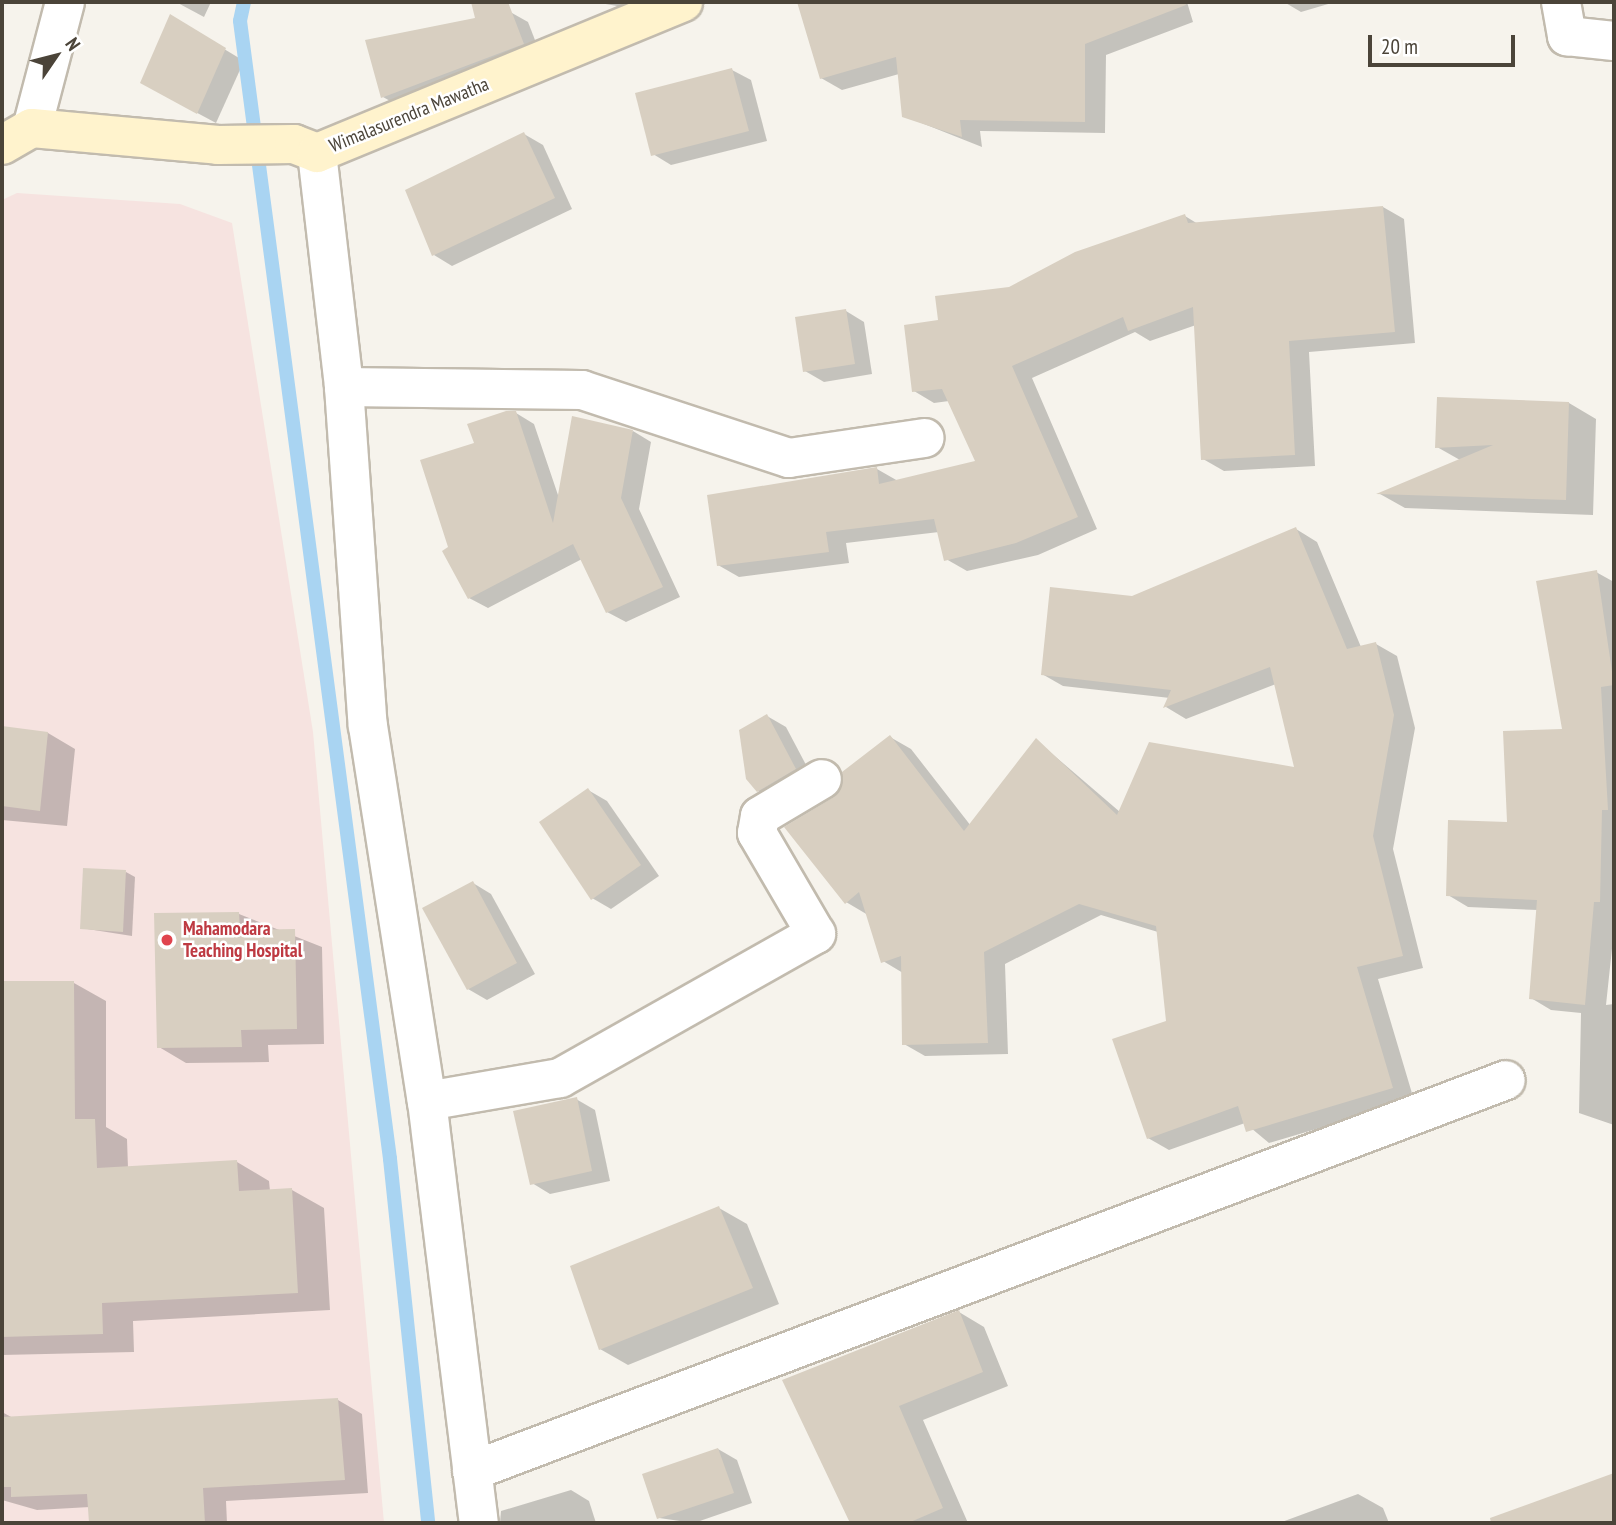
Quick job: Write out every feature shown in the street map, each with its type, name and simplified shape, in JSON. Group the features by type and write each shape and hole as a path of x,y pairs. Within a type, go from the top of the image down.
{"street":[{"path":"17,136 65,2"},
{"name":"Wimalasurendra Mawatha","path":"17,136 305,148 683,2"},
{"path":"1561,2 1567,36 1614,41"},
{"path":"305,148 344,387 368,726 427,1101 479,1523"},
{"path":"344,387 582,390 789,458 925,438"},
{"path":"427,1101 560,1078 816,934 757,833 760,816 822,779"},
{"path":"472,1471 1506,1080"}],"shaded area":[{"name":"Mahamodara Teaching Hospital","path":"17,193 180,204 232,223 313,732 384,1523 2,1523 2,200"}],"building":[{"path":"471,2 508,2 524,44 381,98 365,40 475,18"},
{"path":"797,2 1185,2 1186,5 1085,44 1085,122 960,120 962,137 902,117 896,57 820,79"},
{"path":"170,14 226,48 197,114 140,83"},
{"path":"732,68 749,131 651,156 635,93"},
{"path":"524,132 555,198 432,256 405,190"},
{"path":"1383,206 1395,332 1289,341 1295,455 1201,460 1193,307 1128,331 1123,317 1012,366 1078,517 1016,543 944,561 934,519 826,532 829,552 717,566 707,495 877,467 879,484 975,461 942,389 912,392 904,325 938,320 935,296 1009,287 1075,252 1185,214 1188,223"},
{"path":"846,309 855,364 803,372 795,317"},
{"path":"1437,397 1569,402 1566,500 1376,494 1493,445 1435,448"},
{"path":"506,411 516,411 553,523 572,416 633,430 621,498 663,587 606,613 573,544 468,599 442,551 448,547 420,460 474,443 467,424"},
{"path":"1296,527 1347,649 1376,642 1394,715 1373,836 1403,956 1357,967 1393,1088 1246,1132 1238,1106 1147,1139 1112,1039 1166,1021 1156,926 1079,904 984,952 988,1043 902,1045 901,956 881,963 859,892 845,904 784,827 834,797 842,772 890,735 964,831 1036,738 1117,815 1149,742 1294,767 1270,667 1163,708 1171,690 1041,675 1050,587 1132,596"},
{"path":"1597,570 1614,685 1601,687 1608,810 1602,810 1600,902 1594,902 1585,1005 1529,999 1537,900 1446,896 1448,820 1507,822 1503,731 1562,729 1536,581"},
{"path":"767,714 796,769 757,792 746,779 739,730"},
{"path":"2,726 48,732 40,811 2,806"},
{"path":"588,788 641,865 591,900 539,822"},
{"path":"83,868 126,870 123,932 80,929"},
{"path":"473,881 517,963 467,990 422,908"},
{"path":"239,912 240,930 295,929 297,1029 241,1030 242,1047 157,1048 154,913"},
{"path":"2,981 74,981 75,1119 95,1119 97,1168 237,1160 239,1191 292,1188 298,1293 102,1303 103,1334 2,1337"},
{"path":"577,1097 592,1171 530,1185 513,1111"},
{"path":"719,1206 753,1288 599,1350 570,1266"},
{"path":"959,1310 983,1372 899,1406 943,1508 908,1523 850,1523 782,1380"},
{"path":"338,1398 345,1480 203,1488 205,1523 89,1523 87,1494 11,1497 11,1487 2,1487 2,1417"},
{"path":"718,1448 734,1493 657,1519 642,1474"},
{"path":"1614,1473 1614,1523 1491,1523 1490,1518"}],"waterway":[{"path":"244,2 240,21 390,1159 428,1523"}],"place":[{"name":"Mahamodara Teaching Hospital","path":"167,940"}]}
